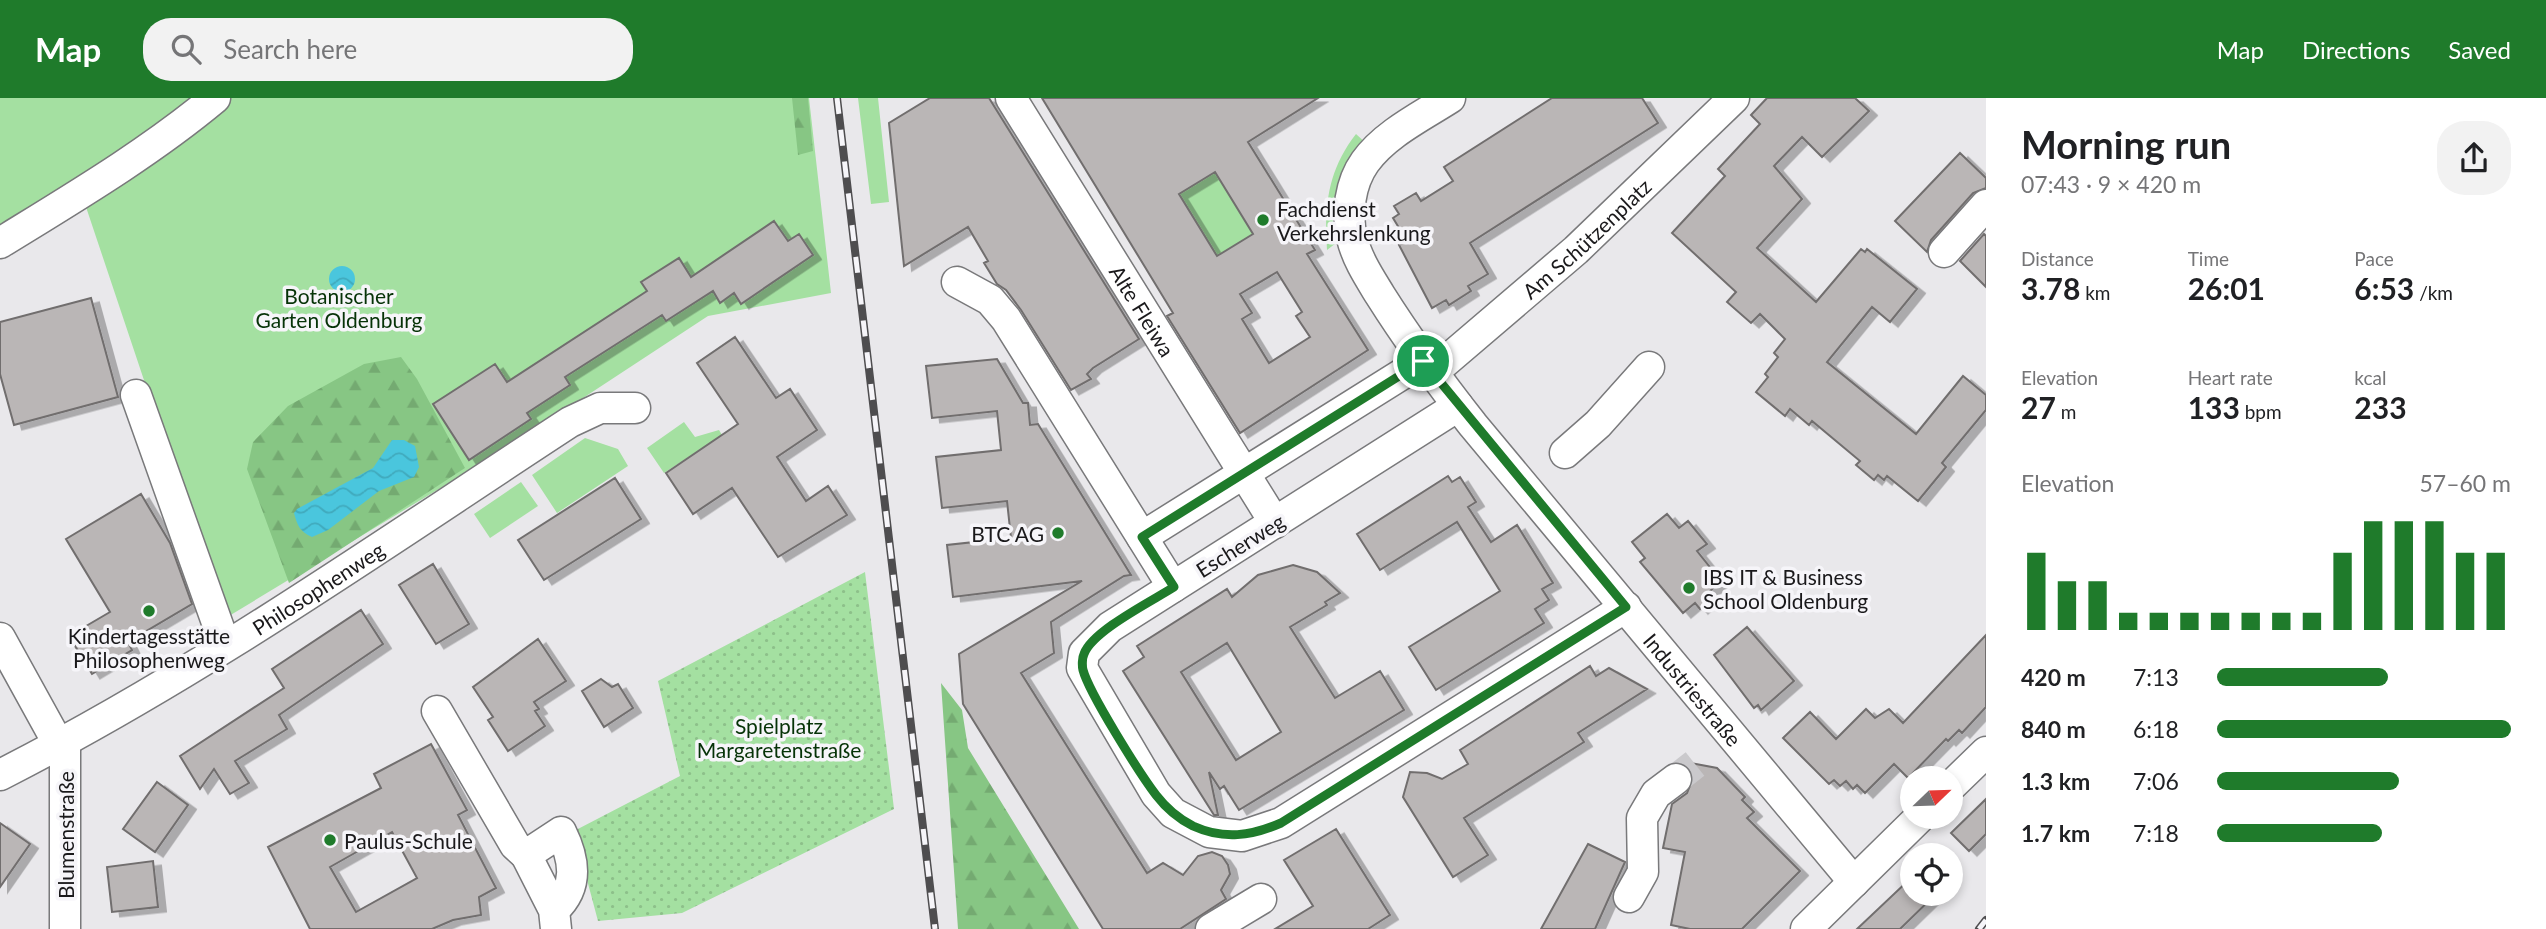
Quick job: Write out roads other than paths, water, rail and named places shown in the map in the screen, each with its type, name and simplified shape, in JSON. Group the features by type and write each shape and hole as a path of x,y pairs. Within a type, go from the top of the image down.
{"street":[{"path":"0,243 176,129 215,98"},
{"name":"Alte Fleiwa","path":"1011,98 1275,523"},
{"name":"Industriestraße","path":"1450,98 1378,147 1365,162 1350,205 1351,237 1361,263 1427,367 1458,406 1854,882"},
{"name":"Am Schützenplatz","path":"1142,537 1244,473 1427,367 1576,250 1734,98"},
{"path":"1944,252 1986,205"},
{"path":"957,282 990,300 1006,319 1174,587"},
{"path":"1564,453 1598,424 1649,367"},
{"path":"135,395 225,645"},
{"name":"Escherweg","path":"1458,406 1094,640 1084,653 1082,668 1092,691 1156,794 1173,813 1209,832 1242,836 1258,833 1281,823 1626,607"},
{"name":"Philosophenweg","path":"0,775 62,743 225,645 570,422 600,408 635,408"},
{"path":"0,638 62,743"},
{"path":"437,711 515,845 526,855 555,920"},
{"name":"Blumenstraße","path":"62,743 65,929"},
{"path":"1964,773 1986,752"},
{"path":"1629,897 1643,872 1642,818 1656,794 1676,779"},
{"path":"1806,929 1907,830"},
{"path":"526,855 561,832 569,847 574,879 555,920"},
{"path":"1211,929 1261,899"}],"water":[{"path":"342,266 351,270 355,279 351,288 342,292 333,288 329,279 333,270"},
{"path":"392,440 404,440 415,446 419,467 414,477 379,491 328,530 312,537 302,530 294,513 297,509 373,468"}],"tunnel":[{"path":"1676,779 1695,764"}],"railway":[{"path":"837,98 935,929"},
{"path":"1979,929 1986,920"}],"place":[{"name":"Fachdienst Verkehrslenkung","path":"1263,220"},
{"name":"BTC AG","path":"1058,533"},
{"name":"IBS IT & Business School Oldenburg","path":"1689,588"},
{"name":"Kindertagesstätte Philosophenweg","path":"149,611"},
{"name":"Paulus-Schule","path":"330,840"}],"park label":[{"name":"Botanischer Garten Oldenburg","path":"339,307"},
{"name":"Spielplatz Margaretenstraße","path":"779,737"}]}
